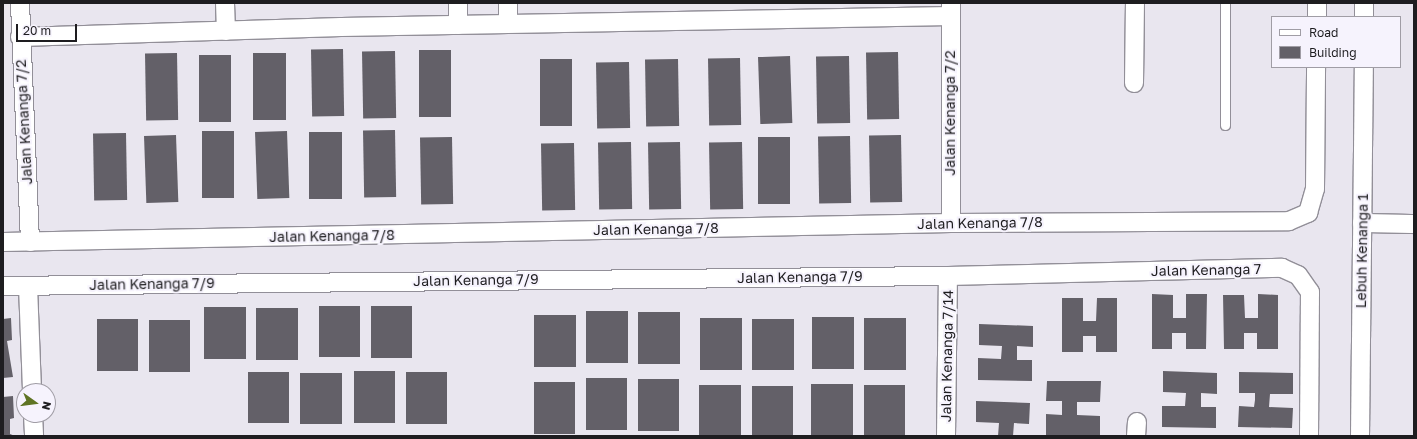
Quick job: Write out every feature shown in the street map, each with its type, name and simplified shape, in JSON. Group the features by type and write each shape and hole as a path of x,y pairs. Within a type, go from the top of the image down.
{"street":[{"name":"Jalan Kenanga 7/2","path":"20,3 20,37 30,242"},
{"path":"225,3 226,31"},
{"path":"458,3 458,25"},
{"path":"508,3 508,24"},
{"path":"1134,83 1135,3"},
{"path":"1316,16 1317,3"},
{"path":"1364,3 1364,16"},
{"name":"Jalan Kenanga 7/2","path":"951,9 951,223"},
{"path":"20,37 508,24 750,10 951,9"},
{"name":"Jalan Kenanga 7/8","path":"3,242 951,223 1289,221 1308,213 1315,190 1316,68"},
{"name":"Lebuh Kenanga 1","path":"1360,436 1364,68"},
{"path":"1362,223 1414,224"},
{"name":"Jalan Kenanga 7","path":"948,276 1282,268 1298,275 1310,292 1309,436"},
{"name":"Jalan Kenanga 7/9","path":"3,286 948,276"},
{"name":"Jalan Kenanga 7/14","path":"946,436 948,276"},
{"path":"28,286 32,383"},
{"path":"33,423 34,436"}],"lane":[{"path":"1225,3 1225,125"}],"building":[{"path":"343,49 344,116 312,117 311,50"},
{"path":"419,50 451,50 451,117 419,117"},
{"path":"395,51 396,118 363,119 362,52"},
{"path":"898,52 899,119 867,120 866,53"},
{"path":"177,53 178,120 146,121 145,54"},
{"path":"253,53 286,53 286,120 253,120"},
{"path":"199,55 231,55 231,122 199,122"},
{"path":"790,56 792,123 760,124 758,57"},
{"path":"849,56 850,123 817,124 816,57"},
{"path":"740,58 741,125 709,126 708,59"},
{"path":"540,59 572,59 572,126 540,126"},
{"path":"678,59 679,126 646,127 645,60"},
{"path":"629,62 630,128 597,129 596,63"},
{"path":"395,130 396,197 364,198 363,131"},
{"path":"202,131 234,131 234,198 202,198"},
{"path":"287,131 289,198 257,199 255,132"},
{"path":"309,132 342,132 342,199 309,199"},
{"path":"126,133 127,200 94,201 93,134"},
{"path":"176,135 178,202 146,203 144,136"},
{"path":"901,135 902,202 870,203 869,136"},
{"path":"850,136 851,203 819,204 818,137"},
{"path":"452,137 453,204 421,205 420,138"},
{"path":"758,137 790,137 790,204 758,204"},
{"path":"631,142 632,209 599,210 598,143"},
{"path":"680,142 681,209 649,210 648,143"},
{"path":"742,142 743,209 710,210 709,143"},
{"path":"574,143 575,210 542,211 541,144"},
{"path":"1152,294 1173,295 1173,318 1186,318 1186,294 1207,294 1206,349 1186,349 1186,333 1172,333 1172,349 1152,349"},
{"path":"1258,294 1278,295 1278,349 1257,349 1257,333 1244,333 1244,349 1224,349 1223,295 1244,295 1245,318 1258,318"},
{"path":"1062,298 1083,298 1083,321 1096,321 1097,298 1117,298 1117,352 1096,352 1096,336 1083,336 1083,352 1062,352"},
{"path":"319,306 360,306 360,357 319,357"},
{"path":"371,306 412,306 412,358 371,358"},
{"path":"204,307 246,307 246,359 204,359"},
{"path":"256,308 298,308 298,360 256,360"},
{"path":"586,311 628,311 628,363 586,363"},
{"path":"638,312 680,312 680,364 638,364"},
{"path":"534,315 576,315 576,367 534,367"},
{"path":"812,317 854,317 854,369 812,369"},
{"path":"11,318 12,340 7,341 13,377 3,378 3,319"},
{"path":"700,318 742,318 742,370 700,370"},
{"path":"864,318 906,318 906,370 864,370"},
{"path":"97,319 138,319 138,371 97,371"},
{"path":"752,319 794,319 794,370 752,370"},
{"path":"149,320 190,320 190,372 149,372"},
{"path":"979,324 1033,326 1033,347 1017,346 1017,360 1032,360 1032,381 978,380 978,358 1001,359 1002,346 979,345"},
{"path":"354,371 395,371 395,423 354,423"},
{"path":"1163,371 1217,373 1217,394 1201,393 1201,407 1216,407 1216,428 1162,427 1162,406 1185,406 1186,393 1163,392"},
{"path":"248,372 289,372 289,423 248,423"},
{"path":"406,372 447,372 447,424 406,424"},
{"path":"1239,372 1293,373 1293,394 1270,394 1269,407 1293,408 1292,428 1238,427 1239,406 1254,407 1255,400 1255,393 1239,393"},
{"path":"300,373 342,373 342,424 300,424"},
{"path":"586,378 627,378 627,430 586,430"},
{"path":"638,379 679,379 679,431 638,431"},
{"path":"1047,381 1101,381 1100,402 1077,402 1077,415 1100,416 1100,436 1046,435 1046,414 1062,415 1062,401 1046,401"},
{"path":"534,382 575,382 575,434 534,434"},
{"path":"811,384 853,384 853,436 811,436"},
{"path":"699,385 741,385 741,436 699,436"},
{"path":"864,385 905,385 905,436 864,436"},
{"path":"752,386 793,386 793,436 752,436"},
{"path":"13,396 14,418 10,419 10,434 15,436 3,436 3,397"},
{"path":"976,401 1030,403 1029,424 1014,423 1013,436 998,436 999,423 976,422"}]}
